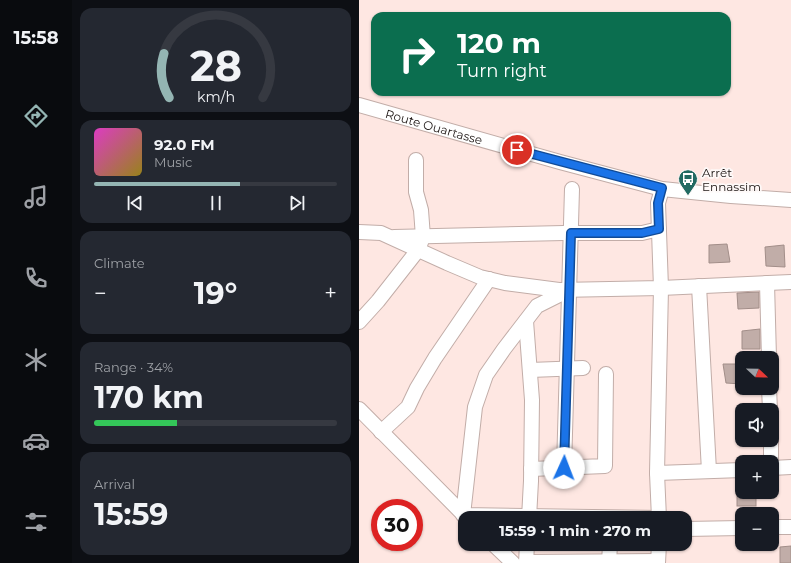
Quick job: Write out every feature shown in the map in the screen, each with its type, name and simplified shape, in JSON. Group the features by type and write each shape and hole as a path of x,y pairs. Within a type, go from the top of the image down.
{"street":[{"name":"Route Ouartasse","path":"359,105 546,158 662,188 731,196 791,200"},
{"path":"359,322 378,301 420,243 421,210 416,192 416,160"},
{"path":"659,511 657,473 661,288 658,203 662,188"},
{"path":"564,468 572,189"},
{"path":"359,232 381,233 391,237 420,243 571,233 642,233 659,229"},
{"path":"420,243 447,263 481,277 505,283 559,290 661,288 791,282"},
{"path":"381,432 408,407 417,388 435,358 489,279"},
{"path":"767,283 769,351"},
{"path":"699,286 709,471"},
{"path":"465,511 475,407 486,375 537,306 569,290"},
{"path":"526,321 532,400 529,511"},
{"path":"530,370 583,368"},
{"path":"531,469 605,466 606,374"},
{"path":"359,409 460,511"},
{"path":"779,468 791,467"},
{"path":"657,473 735,470"},
{"path":"779,527 791,527"},
{"path":"692,529 735,528"},
{"path":"503,551 521,563 658,562 659,551"},
{"path":"521,563 525,551"},
{"path":"609,562 610,551"}],"building":[{"path":"727,244 730,262 709,263 709,245"},
{"path":"784,245 785,267 766,266 765,247"},
{"path":"759,292 759,308 738,309 737,293"},
{"path":"760,329 760,349 742,349 742,331"},
{"path":"723,364 735,364 735,384 726,383"},
{"path":"737,499 756,499 756,506 737,506"},
{"path":"791,546 791,563 780,563 780,547"}],"place":[{"name":"Arrêt Ennassim","path":"688,196"}],"route":[{"path":"517,150 662,188 658,203 659,229 642,233 571,233 564,468"}]}
